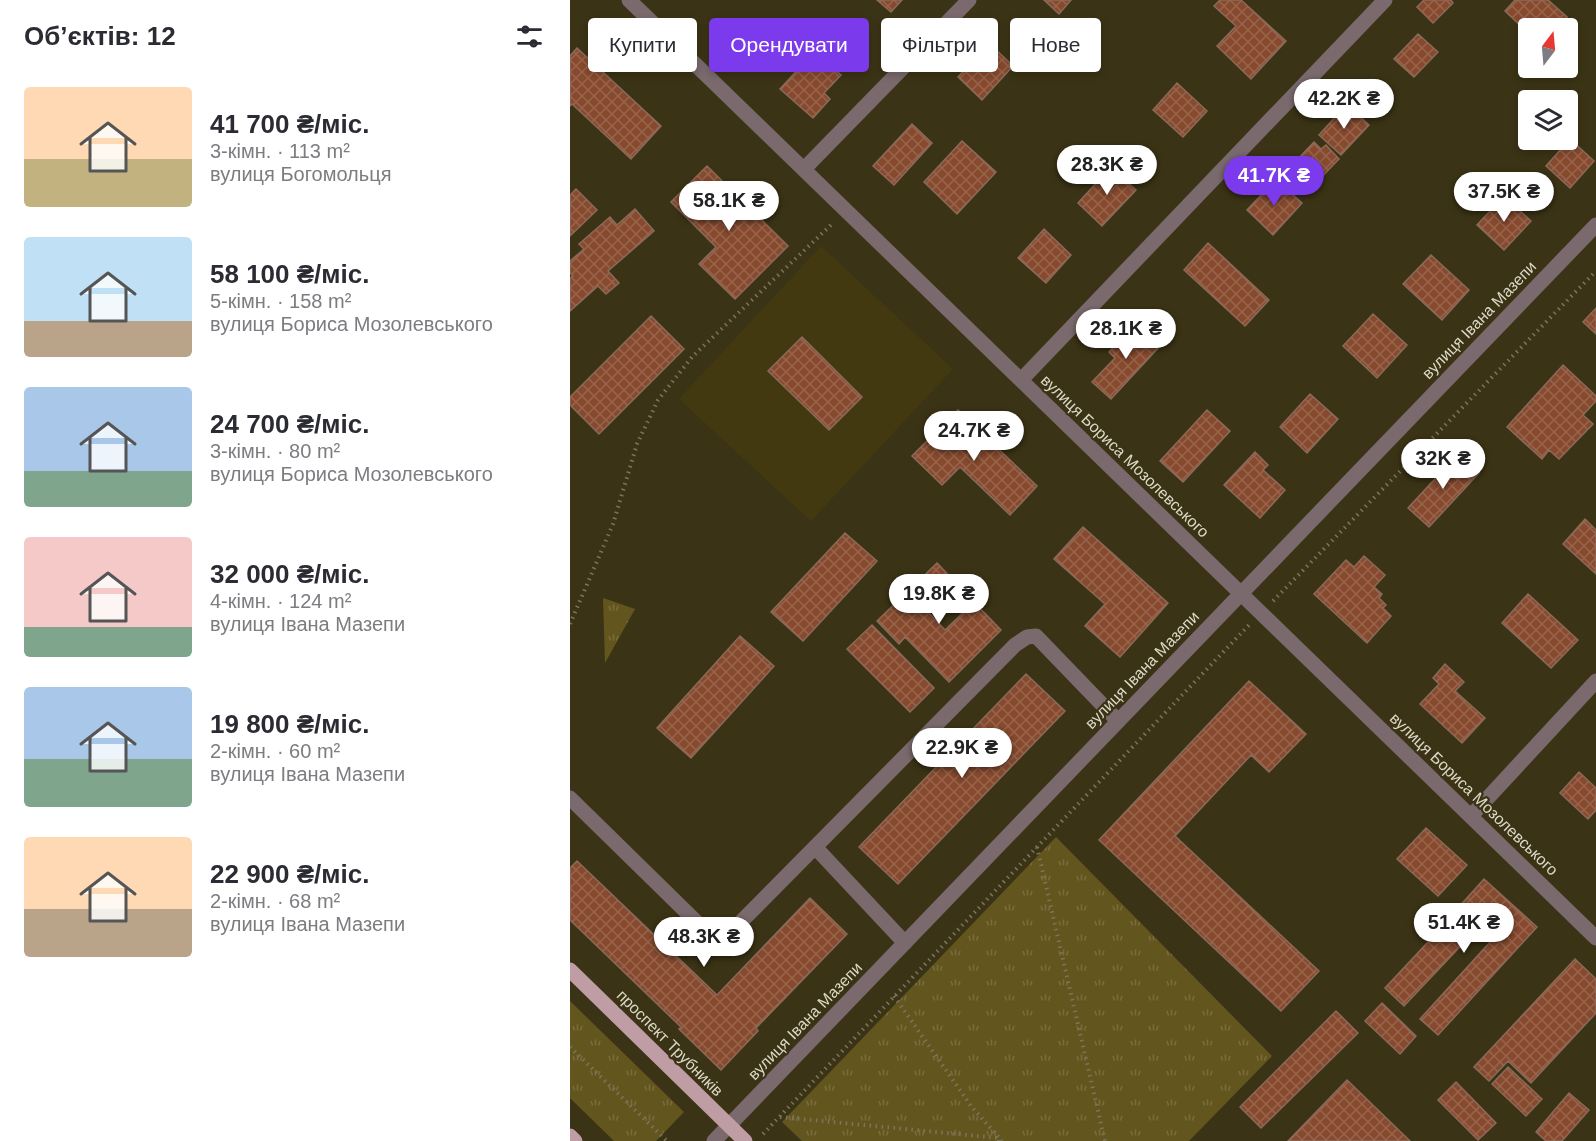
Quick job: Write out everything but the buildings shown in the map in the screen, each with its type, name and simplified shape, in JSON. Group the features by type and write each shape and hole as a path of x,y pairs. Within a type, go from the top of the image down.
{"main road":[{"name":"проспект Трубників","path":"570,970 745,1141"},
{"path":"570,1136 575,1141"}],"street":[{"name":"вулиця Бориса Мозолевського","path":"629,0 1596,938"},
{"path":"804,169 969,0"},
{"path":"1021,380 1385,0"},
{"name":"вулиця Івана Мазепи","path":"714,1141 1596,225"},
{"path":"572,804 719,944 1014,645 1027,637 1036,636 1118,721"},
{"path":"1471,816 1596,681"},
{"path":"815,847 905,943"}],"path":[{"path":"570,624 613,524 637,444 658,400 692,357 834,221 848,212"},
{"path":"1269,605 1596,271"},
{"path":"756,1141 1252,622"},
{"path":"1037,847 1105,1141"},
{"path":"894,996 971,1106 1000,1140"},
{"path":"570,1047 667,1141"},
{"path":"780,1116 1000,1140"}],"shaded area":[{"path":"821,246 953,369 811,521 679,399"}],"green space":[{"path":"603,598 635,609 605,663"},
{"path":"1056,837 1272,1056 1189,1141 802,1141 782,1122"},
{"path":"570,1001 684,1112 656,1141 614,1141 570,1098"}]}
